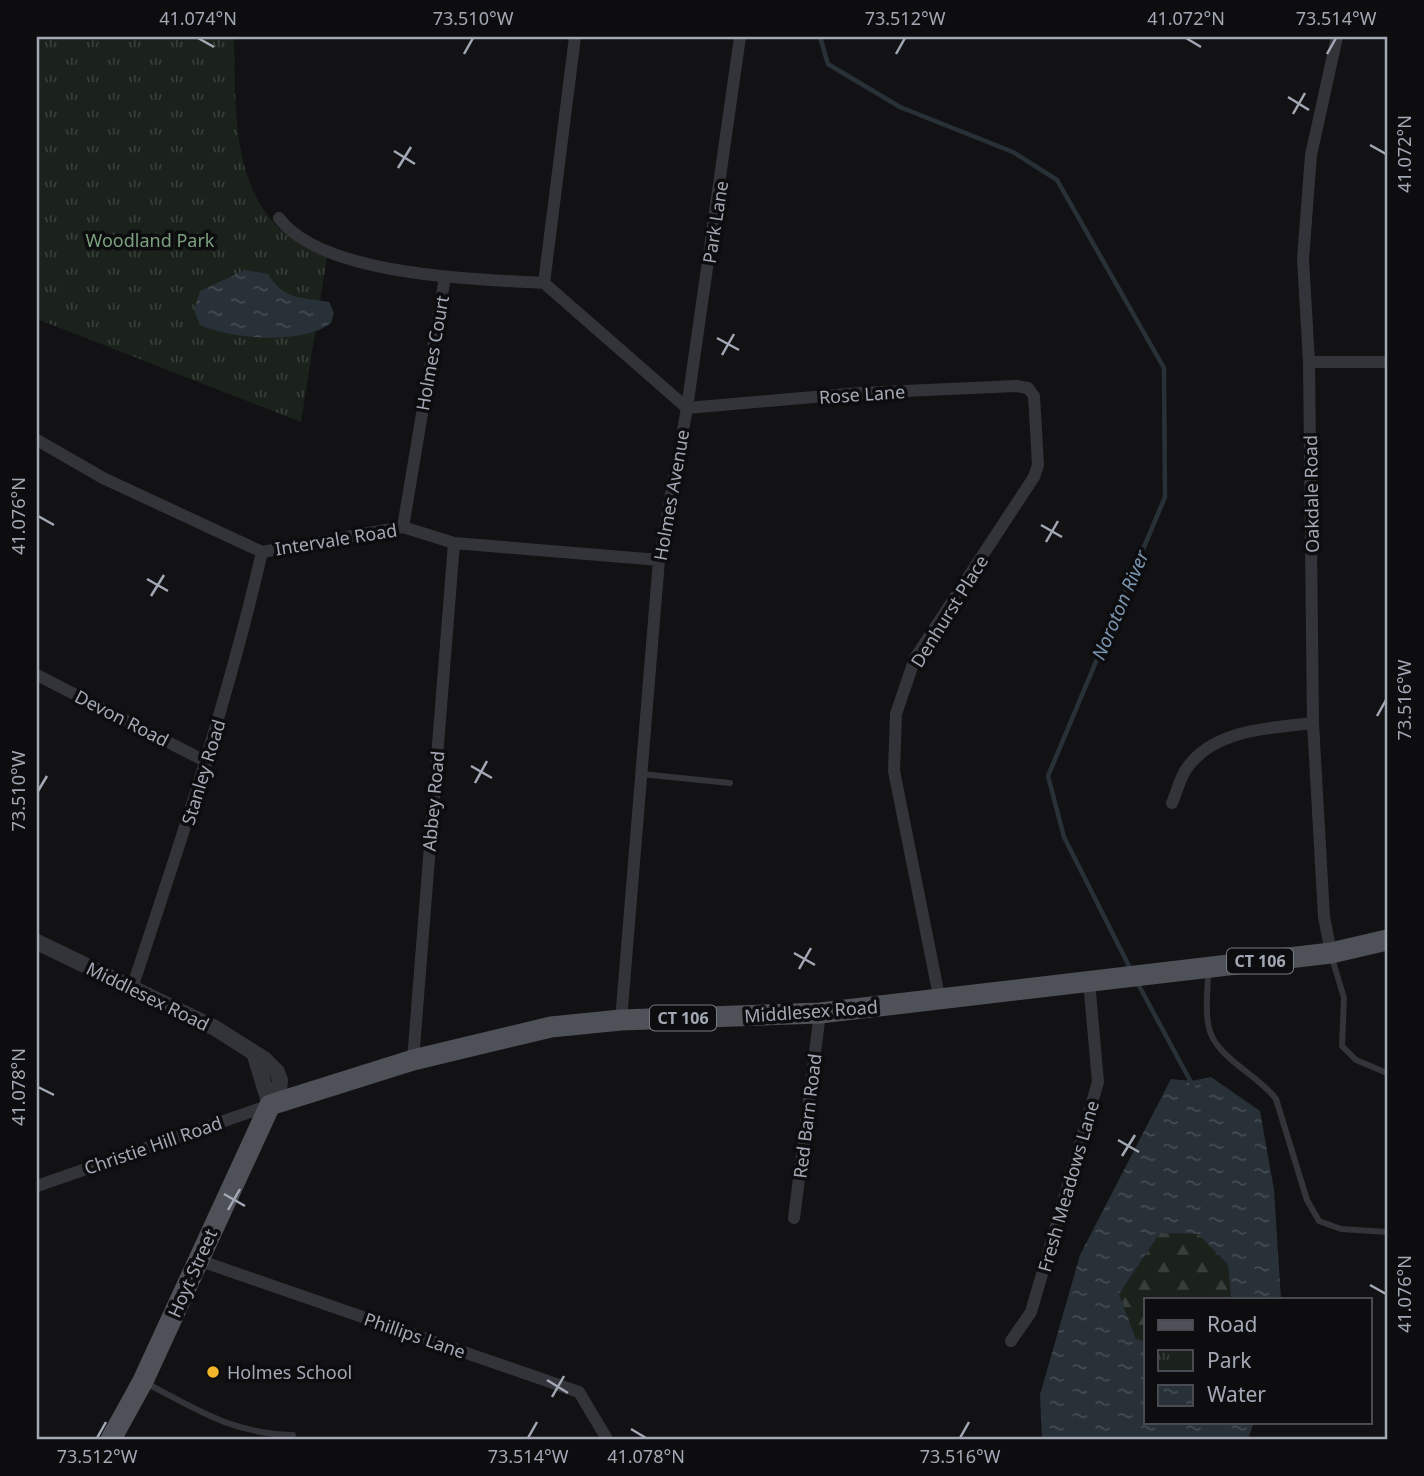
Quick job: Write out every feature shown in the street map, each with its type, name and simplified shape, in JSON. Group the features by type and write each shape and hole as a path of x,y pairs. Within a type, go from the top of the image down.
{"main road":[{"name":"CT 106","path":"1198,969 1331,953 1387,940"},
{"name":"Middlesex Road","path":"270,1105 413,1060 513,1034 621,1020 820,1013 1198,969"},
{"name":"Hoyt Street","path":"111,1439 143,1381 270,1105"}],"street":[{"path":"544,283 575,37"},
{"name":"Park Lane","path":"687,408 740,37"},
{"name":"Oakdale Road","path":"1331,953 1324,917 1313,723 1309,362 1303,259 1311,155 1337,37"},
{"path":"279,218 290,232 321,248 376,265 445,277"},
{"name":"Holmes Court","path":"403,527 445,277 544,283"},
{"name":"Holmes Avenue","path":"544,283 687,408 659,560 621,1020"},
{"path":"1309,362 1387,362"},
{"name":"Rose Lane","path":"687,408 860,393 1016,386 1028,388 1034,396"},
{"name":"Denhurst Place","path":"940,1001 894,771 896,714 915,658 1034,477 1038,465 1034,396"},
{"name":"Intervale Road","path":"37,440 103,478 262,552 403,527 454,543 659,560"},
{"name":"Abbey Road","path":"413,1060 454,543"},
{"name":"Stanley Road","path":"132,988 207,762 239,649 262,552"},
{"name":"Devon Road","path":"37,675 207,762"},
{"path":"1172,803 1187,768 1206,749 1249,732 1313,723"},
{"name":"Middlesex Road","path":"37,942 215,1028 255,1056 270,1105"},
{"name":"Fresh Meadows Lane","path":"1011,1341 1031,1311 1098,1082 1097,980"},
{"name":"Red Barn Road","path":"794,1218 820,1013"},
{"name":"Christie Hill Road","path":"37,1186 270,1105"},
{"name":"Phillips Lane","path":"198,1260 579,1392 607,1439"}],"lane":[{"path":"641,774 730,783"},
{"path":"1331,953 1344,998 1342,1046 1356,1060 1387,1073"},
{"path":"1198,969 1208,1025 1220,1049 1265,1084 1276,1099 1312,1212 1319,1221 1329,1226 1387,1231"},
{"path":"143,1381 223,1422 261,1435 293,1435"}],"green space":[{"name":"Woodland Park","path":"37,37 234,37 238,135 244,166 255,195 271,220 295,241 327,257 301,422 37,319"},
{"path":"1160,1233 1198,1234 1228,1265 1231,1298 1144,1298 1144,1341 1136,1339 1119,1294"}],"water":[{"path":"245,270 268,274 280,289 294,296 329,302 334,313 331,323 303,335 266,338 229,334 200,325 194,310 200,291"},
{"path":"1211,1077 1260,1111 1274,1190 1281,1298 1231,1298 1228,1265 1198,1234 1160,1233 1119,1294 1136,1339 1144,1341 1144,1424 1253,1424 1248,1439 1042,1439 1040,1395 1080,1255 1171,1079 1191,1081"}],"waterway":[{"name":"Noroton River","path":"820,37 828,64 900,107 1013,152 1057,180 1164,368 1165,497 1048,776 1064,837 1132,972"},
{"name":"Noroton River","path":"1137,982 1193,1086"}],"place":[{"name":"Holmes School","path":"213,1372"}]}
